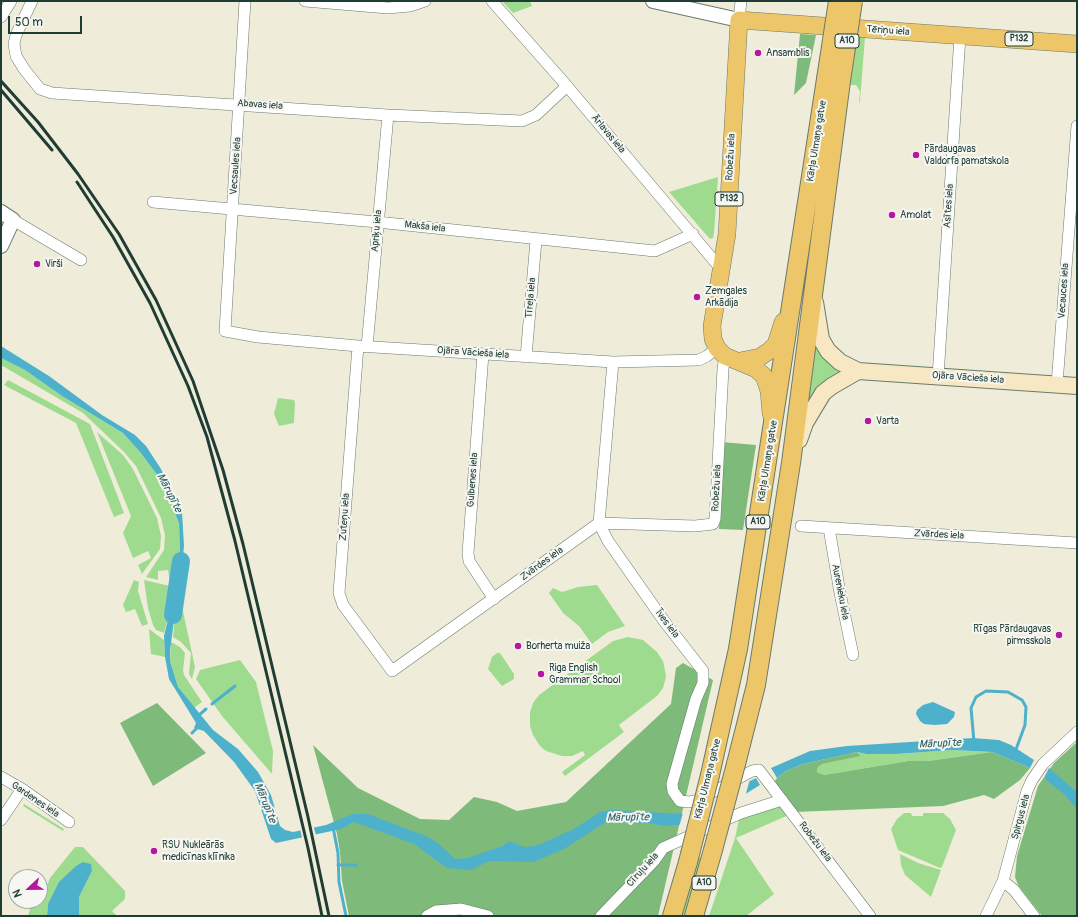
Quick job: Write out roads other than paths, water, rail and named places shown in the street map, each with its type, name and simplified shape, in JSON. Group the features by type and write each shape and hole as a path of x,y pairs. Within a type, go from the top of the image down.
{"highway":[{"name":"Kārļa Ulmaņa gatve","path":"694,916 713,850 756,685 791,463 814,290 834,80 838,1"},
{"name":"Kārļa Ulmaņa gatve","path":"672,916 688,862 710,775 738,649 796,276 834,80 853,1"}],"main road":[{"name":"Tēriņu iela","path":"740,20 1077,44"},
{"name":"Robežu iela","path":"728,355 712,338 712,326 727,234 740,20"},
{"path":"728,355 760,357 776,344 796,276"},
{"name":"Ojāra Vācieša iela","path":"814,290 821,340 833,358 858,372 1077,386"},
{"path":"728,355 756,369 764,376 769,391 772,434"},
{"path":"791,463 805,423 813,407 823,393 832,386 858,372"}],"street":[{"path":"1,17 10,1"},
{"name":"Abavas iela","path":"32,1 16,35 14,44 16,56 40,90 52,93 240,104 388,115 522,121 536,115 567,86"},
{"name":"Vecsaules iela","path":"225,331 240,104 245,1"},
{"path":"305,1 388,8 410,6 425,1"},
{"name":"Ārlavas iela","path":"492,1 567,86 721,269"},
{"name":"Tēriņu iela","path":"653,1 722,18 740,20"},
{"name":"Robežu iela","path":"740,20 741,1"},
{"name":"Asītes iela","path":"938,376 960,36"},
{"name":"Apriķu iela","path":"363,346 388,115"},
{"name":"Vecauces iela","path":"1057,384 1077,126"},
{"name":"Makša iela","path":"153,202 377,222 655,252 693,234"},
{"path":"1,246 7,216 81,260"},
{"name":"Tīreļa iela","path":"526,357 536,240"},
{"name":"Ojāra Vācieša iela","path":"225,331 258,337 363,346 613,362 699,360 707,356 728,355"},
{"name":"Zuteņu iela","path":"363,346 339,593 343,605 392,671"},
{"name":"Gulbenes iela","path":"483,354 468,553 469,561 494,599"},
{"name":"Robežu iela","path":"599,523 695,526 712,524 715,519 723,369 728,355"},
{"path":"599,523 613,362"},
{"name":"Zvārdes iela","path":"392,671 599,523"},
{"name":"Īves iela","path":"599,523 608,541 655,608 703,671 703,683 696,699 672,784 680,801 689,802 698,800 752,771 759,770"},
{"name":"Zvārdes iela","path":"800,526 1077,543"},
{"name":"Aurenieku iela","path":"829,528 840,593 853,655"},
{"name":"Spirgus iela","path":"986,916 1003,881 1027,791 1032,780 1043,764 1077,732"},
{"name":"Robežu iela","path":"759,770 870,916"},
{"name":"Gardenes iela","path":"1,777 22,789 69,822"},
{"path":"1,820 22,789"},
{"name":"Cīruļu iela","path":"600,916 654,861 663,848 741,813 782,800"},
{"path":"1003,881 1014,890 1034,916"},
{"path":"427,916 436,911 461,909 488,916"}],"water":[{"path":"1,346 49,376 102,415 135,435 146,446 161,469 182,512 184,546 180,585 174,583 180,551 179,523 161,480 140,452 123,433 62,396 25,370 1,358"},
{"path":"180,590 177,598 170,651 170,661 178,687 213,730 238,749 258,772 271,795 280,826 285,830 293,832 326,825 353,814 368,814 426,836 439,844 455,859 468,858 502,846 510,841 524,847 536,846 574,829 600,812 611,810 684,814 756,778 760,785 739,798 679,825 665,826 647,823 606,822 564,849 534,862 489,861 471,870 447,868 414,844 354,822 341,829 276,843 271,839 255,791 234,762 204,731 194,728 196,723 169,679 165,657 164,636 175,591"},
{"path":"933,702 955,712 954,717 947,724 924,724 920,721 916,714 917,710 923,705"},
{"path":"973,738 999,740 1011,745 1034,760 1030,768 992,752 953,750 896,754 866,754 857,752 803,764 786,771 777,778 771,768 810,751 847,746"},
{"path":"1049,768 1077,792 1077,809 1064,794 1046,780 1045,776"},
{"path":"83,862 91,864 92,871 79,897 79,916 47,916 48,904 59,882 76,866"}],"waterway":[{"name":"Mārupīte","path":"173,615 181,561"},
{"path":"212,704 235,686"},
{"path":"974,742 971,708 976,697 986,691 1008,692 1022,700 1026,707 1025,725 1015,752"},
{"path":"198,716 206,709"},
{"path":"192,733 198,727"},
{"path":"333,827 338,853 339,882 346,916"},
{"path":"338,865 356,865"}],"railway":[{"path":"1,81 38,122 78,174 119,234 156,300 193,381 223,470 243,544 308,817 329,916"},
{"path":"1,90 52,150"},
{"path":"77,182 113,237 150,303 188,386 207,437 235,541 308,848 322,916"}],"place":[{"name":"Ansamblis","path":"758,53"},
{"name":"Pārdaugavas Valdorfa pamatskola","path":"916,155"},
{"name":"Amolat","path":"892,215"},
{"name":"Virši","path":"37,264"},
{"name":"Zemgales Arkādija","path":"697,297"},
{"name":"Varta","path":"868,421"},
{"name":"Rīgas Pārdaugavas pirmsskola","path":"1059,635"},
{"name":"Borherta muiža","path":"518,646"},
{"name":"Riga English Grammar School","path":"541,674"},
{"name":"RSU Nukleārās medicīnas klīnika","path":"154,851"}]}
